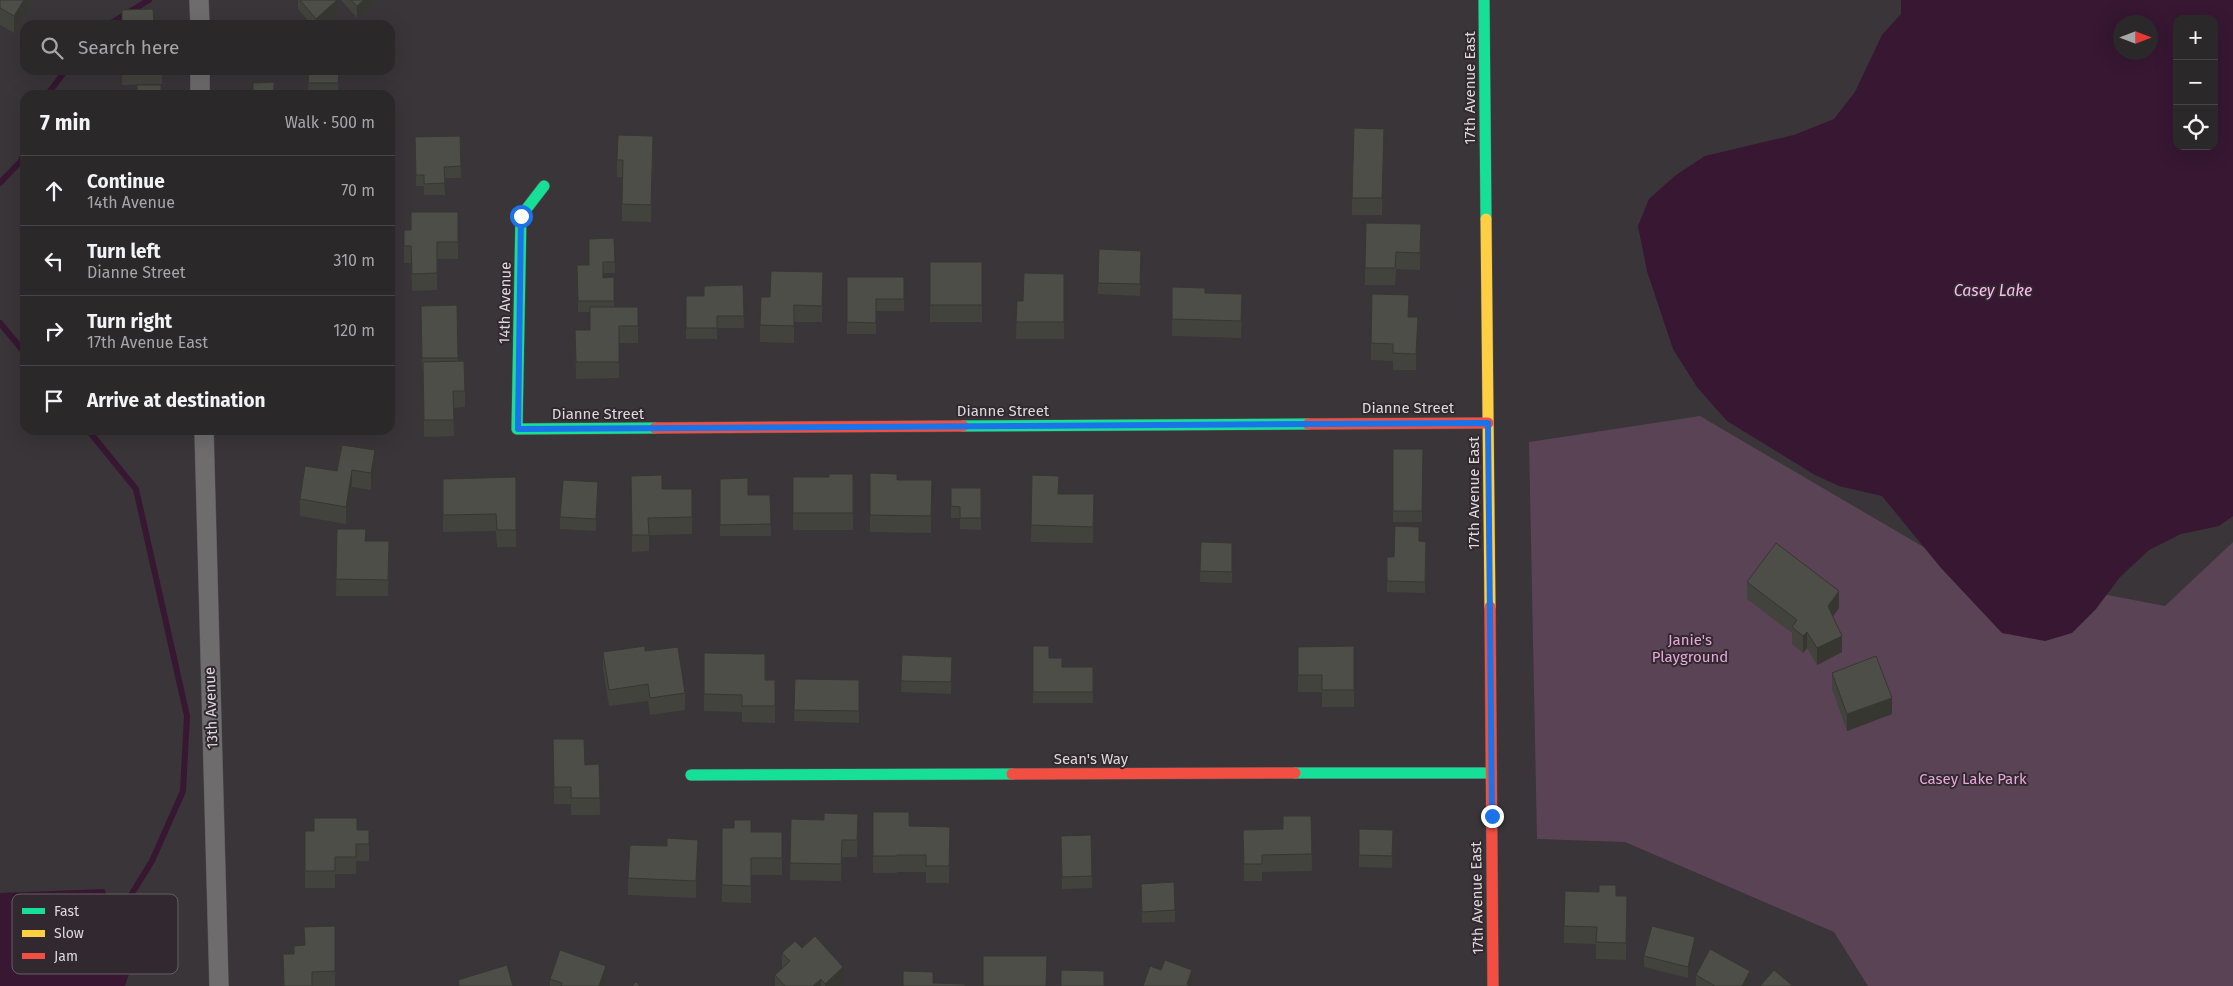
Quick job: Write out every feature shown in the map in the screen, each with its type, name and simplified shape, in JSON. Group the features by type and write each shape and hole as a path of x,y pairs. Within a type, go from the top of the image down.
{"street":[{"path":"199,0 200,20"},
{"name":"17th Avenue East","path":"1484,0 1493,986"},
{"path":"200,75 200,90"},
{"name":"14th Avenue","path":"518,429 521,216 544,186"},
{"name":"Dianne Street","path":"518,429 1488,423"},
{"name":"13th Avenue","path":"204,435 219,986"},
{"name":"Sean's Way","path":"691,775 1491,773"}],"green space":[{"name":"Casey Lake Park","path":"1700,416 1956,566 2165,606 2233,542 2233,986 1868,986 1834,932 1625,842 1537,839 1529,442"}],"water":[{"name":"Casey Lake","path":"1901,0 2233,0 2233,516 2219,526 2181,534 2149,550 2120,577 2096,609 2072,633 2045,641 2002,633 1941,568 1882,496 1839,486 1815,475 1727,421 1697,387 1673,349 1647,271 1638,226 1649,199 1676,175 1705,156 1794,135 1834,119 1855,92 1882,35 1901,14"},
{"path":"104,889 107,894 12,894 12,974 129,974 125,986 0,986 0,893"}],"building":[{"path":"0,0 24,0 14,16 0,8"},
{"path":"300,0 337,0 316,19"},
{"path":"351,0 364,0 357,6"},
{"path":"153,9 154,20 122,20 122,10"},
{"path":"309,75 339,75 338,83 308,83"},
{"path":"274,82 274,90 253,90 253,83"},
{"path":"137,85 161,85 161,90 137,90"},
{"path":"1354,128 1384,129 1382,198 1352,198"},
{"path":"618,135 653,136 651,205 622,204 623,160 617,160"},
{"path":"460,136 461,166 444,167 445,183 424,184 424,175 416,175 415,137"},
{"path":"411,212 458,212 458,242 437,242 437,273 412,274 411,246 404,246 404,230 411,230"},
{"path":"1366,223 1421,224 1420,253 1396,252 1395,268 1365,268"},
{"path":"614,238 615,262 603,262 603,278 614,277 614,301 578,301 577,265 589,265 589,239"},
{"path":"1099,249 1141,251 1140,284 1098,283"},
{"path":"930,262 982,262 982,305 930,305"},
{"path":"771,271 823,272 822,306 794,305 794,326 760,325 761,297 770,297"},
{"path":"1024,273 1064,274 1064,322 1016,322 1017,301 1023,301"},
{"path":"847,277 904,277 904,299 876,299 876,323 847,322"},
{"path":"743,285 744,316 717,316 717,328 686,328 686,296 704,296 704,286"},
{"path":"1172,287 1205,288 1205,293 1242,294 1241,321 1172,319"},
{"path":"1372,294 1409,295 1408,317 1418,317 1416,354 1393,353 1393,344 1371,343"},
{"path":"457,305 458,358 422,358 421,306"},
{"path":"590,307 638,307 638,326 619,326 619,362 576,362 575,330 590,330"},
{"path":"464,361 465,391 453,391 454,420 424,420 423,362"},
{"path":"342,445 375,450 371,473 352,470 346,507 300,499 305,466 337,471"},
{"path":"1393,449 1423,449 1422,511 1393,511"},
{"path":"870,473 897,474 897,480 932,480 931,516 870,515"},
{"path":"829,474 853,474 853,513 793,513 793,477 829,477"},
{"path":"662,475 662,489 692,489 692,517 648,518 649,535 632,535 631,476"},
{"path":"1032,475 1059,476 1058,494 1094,494 1093,527 1031,525"},
{"path":"516,477 516,530 497,530 496,514 443,515 443,479"},
{"path":"748,478 748,495 770,495 771,524 720,525 720,479"},
{"path":"563,480 598,482 596,519 560,517"},
{"path":"951,488 981,488 981,518 960,518 960,507 951,506"},
{"path":"1395,526 1419,527 1419,541 1426,542 1425,582 1387,581 1387,557 1394,557"},
{"path":"337,529 366,529 365,541 389,541 388,580 336,579"},
{"path":"1201,542 1232,543 1232,572 1200,571"},
{"path":"1776,543 1839,591 1828,606 1842,636 1817,648 1807,632 1803,636 1792,627 1797,620 1747,582"},
{"path":"645,646 645,651 678,647 685,693 650,698 648,684 609,690 603,652"},
{"path":"1033,646 1049,646 1049,658 1062,658 1062,667 1093,667 1093,692 1033,692"},
{"path":"1354,646 1354,690 1322,690 1322,675 1298,675 1298,647"},
{"path":"704,653 765,654 765,680 775,680 775,706 742,706 742,695 704,694"},
{"path":"902,655 952,657 951,682 901,681"},
{"path":"1876,656 1892,698 1847,714 1832,673"},
{"path":"795,679 859,680 859,711 794,710"},
{"path":"553,739 584,739 585,765 599,764 600,798 571,798 571,787 554,787"},
{"path":"873,812 909,812 909,826 950,827 949,866 926,866 926,855 873,856"},
{"path":"824,813 858,814 857,840 842,840 841,864 790,863 791,819 824,820"},
{"path":"1283,816 1311,816 1312,854 1262,855 1262,864 1244,864 1243,830 1283,829"},
{"path":"314,818 357,818 357,830 369,830 369,844 356,844 356,857 335,857 335,871 305,871 305,831 314,831"},
{"path":"734,820 751,820 751,832 782,832 782,858 751,858 751,886 722,885 722,828 734,828"},
{"path":"1359,829 1393,830 1392,856 1359,855"},
{"path":"1091,835 1092,876 1062,877 1061,836"},
{"path":"667,838 698,840 696,881 628,878 630,845 667,846"},
{"path":"1174,882 1175,910 1142,912 1141,884"},
{"path":"1599,885 1616,885 1616,896 1627,896 1626,943 1596,942 1597,927 1564,926 1565,891 1599,892"},
{"path":"335,926 335,971 312,972 312,986 284,986 283,954 294,954 294,946 305,945 304,927"},
{"path":"1652,926 1695,937 1688,967 1644,956"},
{"path":"815,936 843,967 825,984 821,979 813,986 785,986 775,975 790,961 782,953 795,941 802,948"},
{"path":"1710,949 1750,971 1742,986 1715,986 1696,975"},
{"path":"560,950 606,966 599,986 561,986 562,983 550,979"},
{"path":"983,956 1047,956 1046,986 983,986"},
{"path":"1165,960 1192,970 1187,984 1191,986 1143,986 1150,966 1161,970"},
{"path":"507,965 513,986 459,986 458,980"},
{"path":"1061,970 1104,971 1104,986 1061,986"},
{"path":"1774,970 1793,986 1760,986"},
{"path":"903,971 933,972 933,983 965,984 965,986 903,986"},
{"path":"636,982 640,986 632,986"}],"waterway":[{"path":"116,20 149,0"},
{"path":"51,90 62,75"},
{"path":"0,183 20,162"},
{"path":"0,323 20,347"},
{"path":"92,435 136,489 187,716 183,791 152,861 132,894"}],"traffic: fast":[{"path":"1484,0 1486,219"},
{"path":"544,186 521,216 517,429 655,428"},
{"path":"963,426 1308,424"},
{"path":"1295,773 1491,773"},
{"path":"691,775 1012,774"}],"traffic: slow":[{"path":"1486,219 1490,607"}],"traffic: jam":[{"path":"1308,424 1488,423"},
{"path":"655,428 963,426"},
{"path":"1490,607 1493,986"},
{"path":"1012,774 1295,773"}],"route":[{"path":"521,216 518,429 1488,423 1492,816"}],"park label":[{"name":"Janie's Playground","path":"1690,648"}]}
